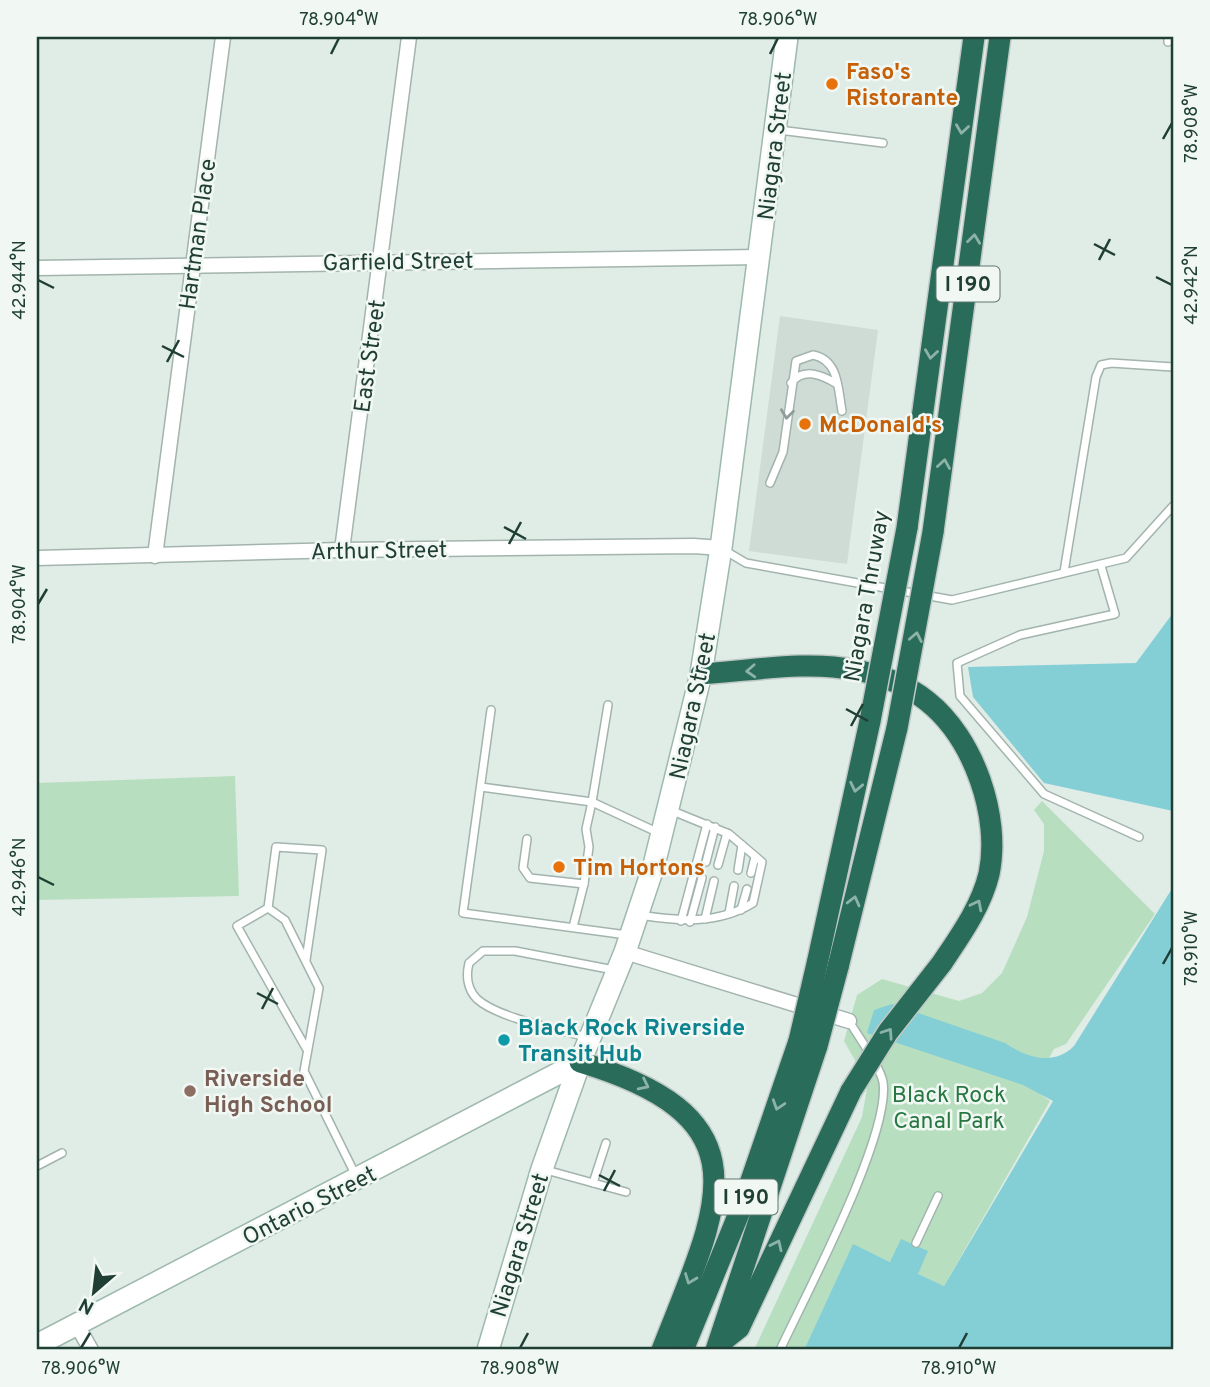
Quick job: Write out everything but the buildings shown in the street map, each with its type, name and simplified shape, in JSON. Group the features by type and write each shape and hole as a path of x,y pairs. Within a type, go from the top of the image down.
{"highway":[{"name":"Niagara Thruway","path":"828,965 870,720 907,528 974,37"},
{"name":"Niagara Thruway","path":"717,1347 748,1248 782,1159 828,965 897,728 933,532 1000,37"},
{"path":"701,674 811,667 855,670 878,676 914,692 950,725 979,782 992,847 982,894 942,963 888,1032 851,1091 739,1328 717,1347"},
{"name":"Niagara Thruway","path":"683,1350 808,1043"},
{"path":"580,1062 619,1074 666,1097 697,1129 711,1158 715,1191 708,1232 662,1350"}],"main road":[{"name":"Niagara Street","path":"488,1350 542,1169 580,1062 625,953 663,835 701,674 721,548 787,37"},
{"name":"Ontario Street","path":"37,1345 580,1062"}],"street":[{"name":"Hartman Place","path":"155,556 223,37"},
{"name":"East Street","path":"342,550 409,37"},
{"name":"Garfield Street","path":"37,268 760,257"},
{"name":"Arthur Street","path":"37,558 342,550 689,546 721,548"},
{"path":"625,953 849,1021"},
{"path":"77,1325 91,1350"}],"lane":[{"path":"776,130 883,143"},
{"path":"770,484 783,452 796,361 813,355 829,360 842,411"},
{"path":"1064,572 1095,384 1101,365 1111,363 1173,367"},
{"path":"791,383 803,374 816,374 836,384"},
{"path":"721,548 746,563 952,600 1126,558 1173,506"},
{"path":"1101,566 1115,614 1020,635 957,663 960,696 1044,794 1139,837"},
{"path":"573,927 584,884 589,846 586,829 608,705"},
{"path":"491,710 463,914 573,927 625,953"},
{"path":"481,787 592,802 663,835"},
{"path":"638,914 690,922 741,911 753,903 762,862 727,833 670,810"},
{"path":"706,862 711,826"},
{"path":"681,921 711,826"},
{"path":"718,864 727,833"},
{"path":"527,839 523,868 530,878 584,884"},
{"path":"738,870 742,845"},
{"path":"268,908 276,847 322,850 306,961"},
{"path":"751,873 755,857"},
{"path":"690,922 702,877"},
{"path":"705,919 714,881"},
{"path":"729,914 734,886"},
{"path":"741,911 747,889"},
{"path":"268,908 285,920 319,988 304,1071 358,1180"},
{"path":"268,908 237,926 307,1048"},
{"path":"590,1038 508,1014 477,1000 468,980 469,963 483,951 625,953"},
{"path":"780,1350 866,1163 881,1107 883,1080 849,1021"},
{"path":"593,1183 606,1143"},
{"path":"37,1166 62,1153"},
{"path":"542,1169 626,1192"},
{"path":"916,1243 938,1196"}],"shaded area":[{"path":"780,316 878,330 847,564 749,551"}],"green space":[{"path":"235,776 239,896 37,900 37,783"},
{"name":"Black Rock Canal Park","path":"1042,801 1155,914 1066,1044 1054,1049 1032,1088 1050,1101 944,1286 853,1245 804,1350 754,1350 862,1117 868,1083 844,1041 857,995 882,979 959,1001 982,993 1002,973 1027,917 1044,851 1044,824 1034,810"}],"water":[{"path":"1173,613 1173,811 1044,783 973,697 968,667 1136,663"},
{"path":"1173,887 1173,1350 804,1350 853,1244 890,1262 901,1239 928,1251 918,1274 944,1286 1053,1101 1023,1085 867,1033 874,1010 892,1004 1005,1043 1031,1056 1058,1056 1074,1046"}],"place":[{"name":"Faso's Ristorante","path":"832,84"},
{"name":"McDonald's","path":"805,424"},
{"name":"Tim Hortons","path":"559,867"},
{"name":"Black Rock Riverside Transit Hub","path":"504,1040"},
{"name":"Riverside High School","path":"190,1091"}]}
